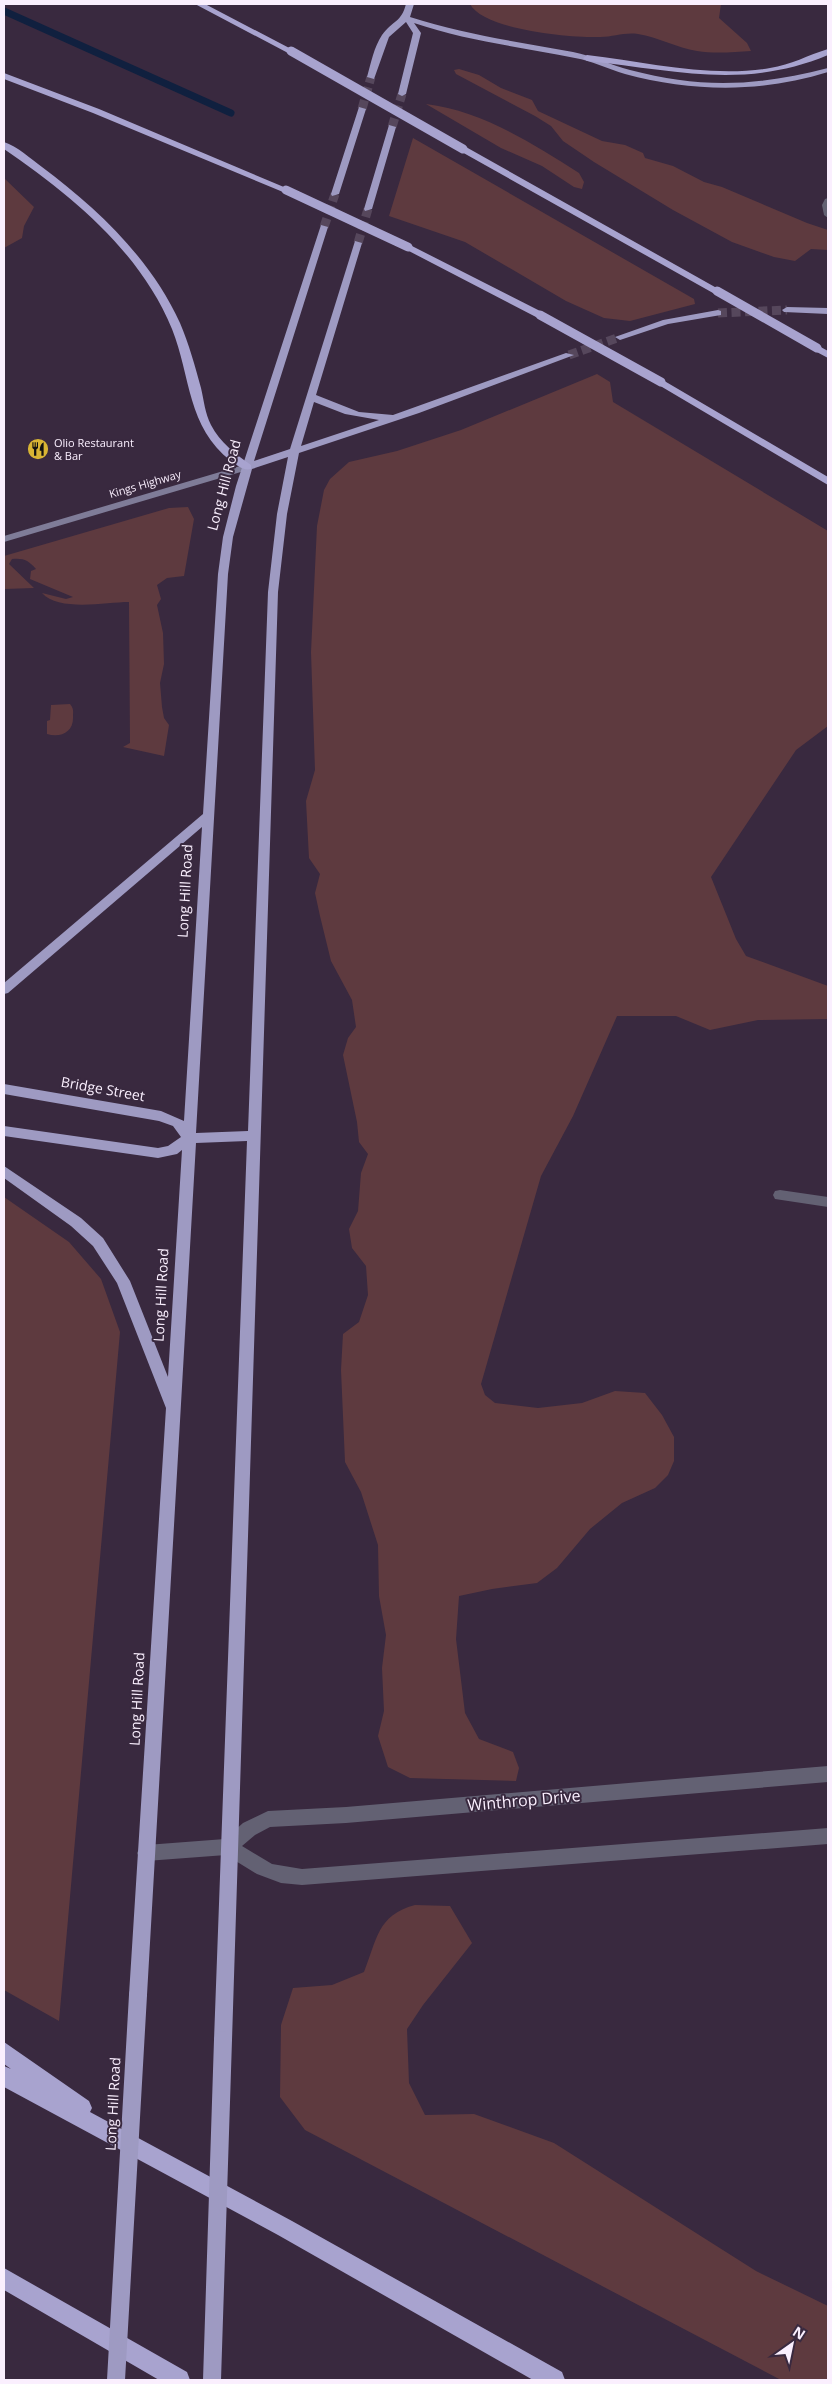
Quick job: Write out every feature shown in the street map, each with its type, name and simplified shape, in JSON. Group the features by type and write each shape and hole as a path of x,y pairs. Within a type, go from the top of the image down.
{"highway":[{"path":"199,4 291,52 828,355"},
{"path":"371,77 386,33 392,26 406,18 410,4"},
{"path":"406,18 463,35 587,58 678,71 723,74 780,69 828,52"},
{"path":"402,94 417,33 406,18"},
{"path":"587,58 648,77 712,86 775,83 828,70"},
{"path":"4,76 96,111 286,190 408,248 540,315 661,382 828,482"},
{"path":"335,194 362,109"},
{"path":"368,210 392,127"},
{"path":"4,146 35,166 80,202 112,232 133,256 156,289 174,322 189,364 200,413 206,425 223,447 247,468"},
{"name":"Long Hill Road","path":"116,2380 172,1408 223,574 230,528 247,468 324,226"},
{"path":"212,2380 272,621 279,536 294,453 358,243"},
{"path":"787,310 828,311"},
{"path":"620,337 666,322 718,313"},
{"path":"310,396 339,409 364,416 390,416 416,411 569,355"},
{"name":"Kings Highway","path":"247,468 416,411"},
{"path":"4,990 208,815"},
{"name":"Bridge Street","path":"4,1089 161,1116 178,1123 189,1138"},
{"path":"4,1131 158,1153 172,1150 189,1138 254,1136"},
{"path":"4,1171 76,1222 98,1242 116,1267 172,1408"},
{"path":"4,2052 76,2104 167,2164"},
{"path":"4,2076 167,2164 554,2380"},
{"path":"4,2278 179,2380"}],"main road":[{"name":"Kings Highway","path":"4,539 247,468"}],"street":[{"path":"828,201 826,205 828,215"},
{"path":"780,1195 828,1202"},
{"name":"Winthrop Drive","path":"229,1847 249,1829 268,1819 346,1815 828,1774"},
{"path":"146,1853 229,1847 248,1862 264,1870 275,1874 302,1877 828,1836"}],"shaded area":[{"path":"470,4 721,4 719,18 747,43 751,51 718,53 697,51 638,34 587,37 530,31 492,20 478,13"},
{"path":"459,69 479,75 501,88 532,100 538,111 602,141 625,145 643,153 645,158 673,166 704,182 722,187 828,230 828,250 811,249 795,261 774,257 732,242 673,210 594,162 563,141 551,126 456,74 454,70"},
{"path":"426,104 447,108 487,121 525,140 579,173 584,182 582,189 574,187 542,166 501,148"},
{"path":"413,138 694,299 695,304 630,321 604,318 566,301 465,242 389,216"},
{"path":"4,178 34,207 24,226 22,238 4,248"},
{"path":"597,374 610,382 613,402 828,531 828,726 796,750 711,877 736,939 746,956 828,986 828,1019 758,1020 710,1030 676,1016 617,1016 573,1116 541,1176 481,1384 485,1395 495,1403 538,1408 582,1403 615,1391 645,1393 662,1415 674,1437 674,1461 668,1475 655,1488 622,1503 590,1529 557,1568 537,1583 459,1596 456,1639 465,1713 479,1739 513,1752 519,1768 516,1781 410,1778 388,1767 378,1736 384,1711 382,1668 386,1635 379,1596 378,1545 361,1492 345,1462 341,1370 343,1334 359,1322 368,1295 366,1266 352,1248 349,1229 358,1211 361,1173 368,1154 359,1142 357,1122 343,1055 348,1038 356,1027 352,1000 331,961 315,893 320,874 309,858 306,801 315,770 311,652 317,526 324,490 330,479 349,462 397,451 461,430"},
{"path":"188,507 194,519 184,576 167,578 157,585 161,599 157,605 163,633 164,664 160,683 162,707 164,718 169,725 164,756 123,747 130,743 129,602 83,605 50,599 42,593 66,599 73,597 30,579 31,571 36,569 25,560 20,559 12,559 9,564 34,588 4,589 4,556 169,508"},
{"path":"70,704 73,709 73,722 69,730 57,735 47,734 47,721 50,720 51,705"},
{"path":"4,1197 69,1242 101,1279 120,1332 59,2021 4,1990"},
{"path":"415,1905 450,1906 472,1943 423,2005 407,2029 409,2083 425,2115 474,2114 554,2143 756,2271 828,2306 828,2380 781,2380 305,2130 280,2097 281,2025 293,1988 332,1985 364,1972 376,1939 386,1922 402,1909"}],"waterway":[{"path":"4,11 231,113"}],"tunnel":[{"path":"362,109 371,77"},
{"path":"392,127 402,94"},
{"path":"324,227 335,194"},
{"path":"358,243 368,209"},
{"path":"718,313 787,310"},
{"path":"569,355 620,337"}],"place":[{"name":"Olio Restaurant & Bar","path":"38,449"}]}
